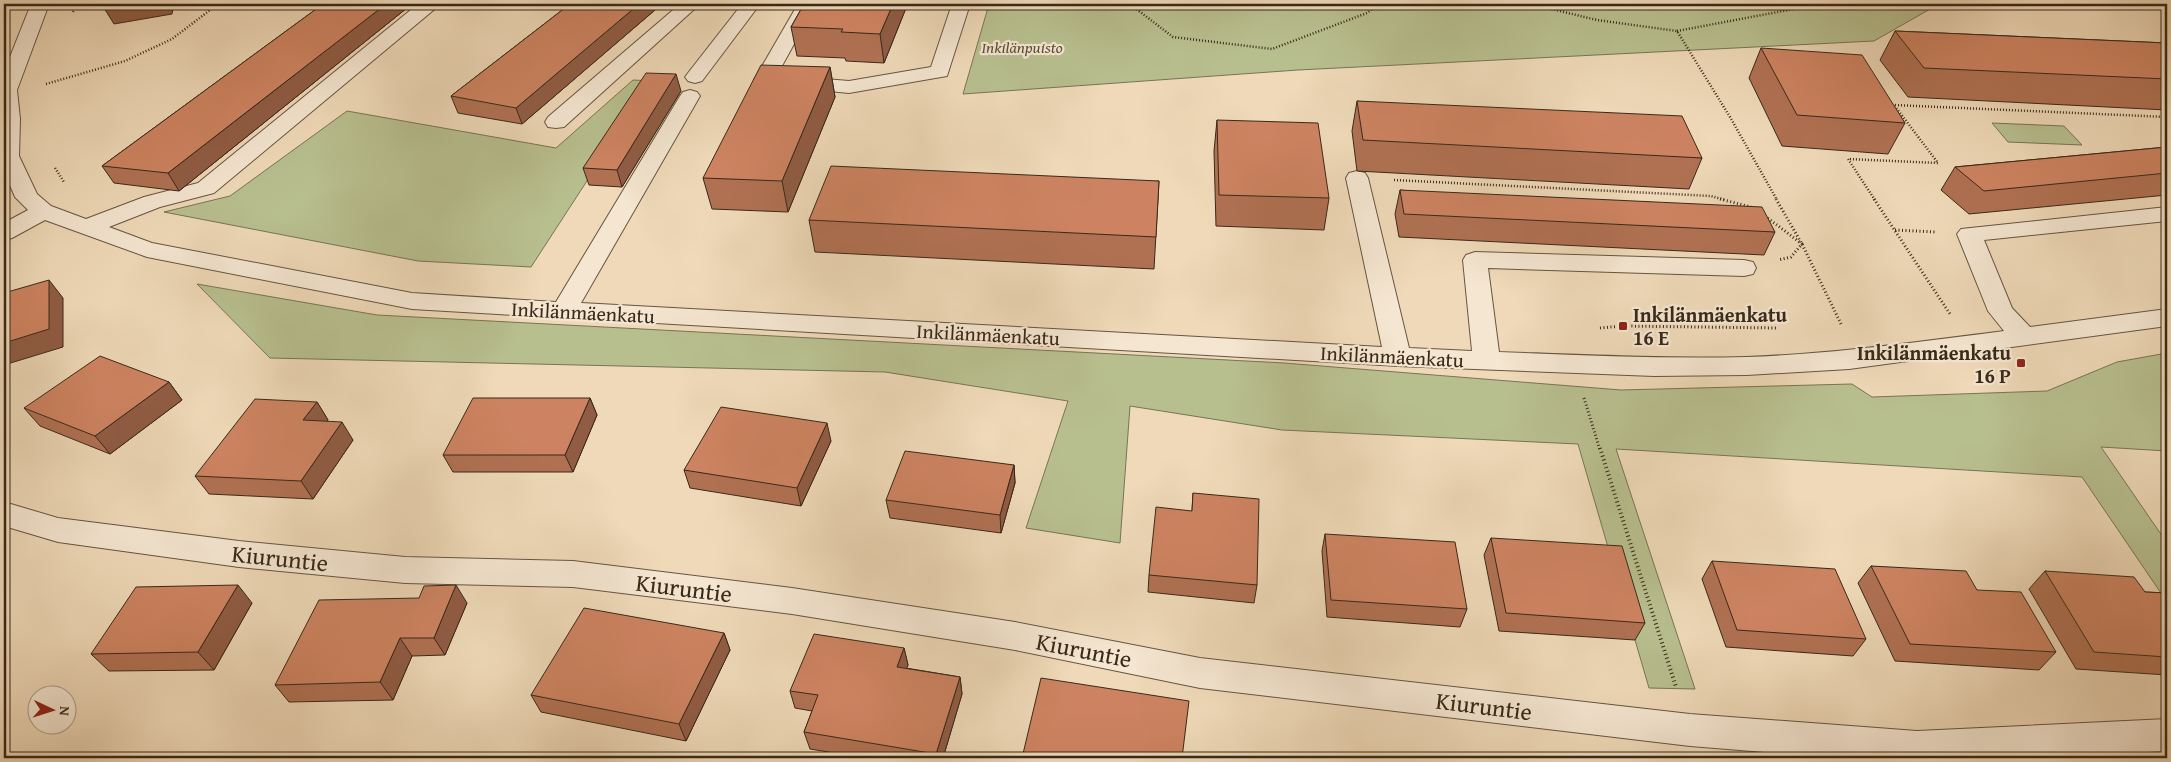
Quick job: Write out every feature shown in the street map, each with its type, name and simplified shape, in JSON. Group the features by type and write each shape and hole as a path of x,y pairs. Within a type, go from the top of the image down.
{"street":[{"name":"Inkilänmäenkatu","path":"40,4 5,90 9,119 8,156 27,197 43,211 147,250 412,301 1398,357 1654,368 1747,366 1849,360 2167,318"},
{"path":"86,226 152,202 206,188 429,4"},
{"path":"556,122 691,4"},
{"path":"564,311 692,87 751,4"},
{"path":"807,4 764,80 849,87 940,72 961,4"},
{"path":"1356,178 1398,357"},
{"path":"4,233 43,211"},
{"path":"2024,337 2001,311 1969,234 2167,214"},
{"path":"1487,360 1475,260 1744,268"},
{"name":"Kiuruntie","path":"4,514 58,530 238,554 405,570 573,574 773,599 1015,636 1200,673 1690,730 1917,748 2167,735"}],"path":[{"path":"73,13 77,4"},
{"path":"44,76 40,85 126,61 172,39 218,4"},
{"path":"1135,4 1135,8 1173,37 1272,49 1367,13 1378,4"},
{"path":"1531,4 1597,20 1677,31 1820,4"},
{"path":"1677,31 1730,117 1802,244 1843,328 1834,328"},
{"path":"1942,317 1952,316 1848,159 1938,163 1894,105 2167,117"},
{"path":"52,164 65,183"},
{"path":"1356,178 1711,196 1755,208"},
{"path":"1763,214 1802,244"},
{"path":"1894,230 1969,234"},
{"path":"1744,268 1791,257 1802,244"},
{"path":"1595,329 1623,326 1786,328"},
{"path":"1573,364 1690,730"}],"green space":[{"name":"Inkilänpuisto","path":"989,4 1939,4 1874,41 1298,70 963,94"},
{"path":"633,80 652,81 531,267 418,261 164,212 230,196 347,111 556,148"},
{"path":"1992,123 2064,126 2082,145 2008,142"},
{"path":"197,284 377,315 1284,363 1621,390 1852,384 1872,397 2047,391 2117,362 2167,353 2167,451 2101,447 2167,543 2167,602 2082,477 1616,449 1695,689 1649,688 1578,444 1282,430 1130,406 1120,543 1026,528 1068,401 885,372 270,358"}],"building":[{"path":"106,4 129,4 104,8"},
{"path":"323,4 386,4 168,173 102,166"},
{"path":"570,4 639,4 516,108 451,96"},
{"path":"804,4 893,4 880,34 841,32 843,29 791,27"},
{"path":"1895,31 2167,43 2167,79 1924,68"},
{"path":"1761,48 1862,55 1905,123 1797,115"},
{"path":"761,65 830,67 782,181 703,178"},
{"path":"646,73 676,74 617,170 583,168"},
{"path":"1357,101 1682,116 1702,158 1363,140"},
{"path":"1217,120 1318,123 1329,198 1219,195"},
{"path":"2167,147 2167,173 1984,191 1955,167"},
{"path":"831,166 1159,181 1156,237 809,220"},
{"path":"1400,190 1762,207 1775,232 1404,214"},
{"path":"49,280 49,329 4,343 4,293"},
{"path":"100,356 169,382 95,436 24,408"},
{"path":"473,398 590,398 565,455 443,455"},
{"path":"255,399 317,402 303,420 342,422 301,481 195,476"},
{"path":"721,407 827,423 797,488 684,470"},
{"path":"905,451 1014,465 1000,515 886,500"},
{"path":"1193,493 1259,499 1257,585 1149,575 1156,507 1192,511"},
{"path":"1325,534 1455,542 1467,609 1331,600"},
{"path":"1491,538 1622,546 1645,623 1506,613"},
{"path":"1712,561 1835,569 1866,639 1737,630"},
{"path":"1871,566 1966,571 1977,590 2021,592 2056,652 1910,644"},
{"path":"2045,571 2134,577 2145,592 2167,593 2167,657 2094,652"},
{"path":"238,585 198,652 91,654 136,587"},
{"path":"456,585 434,638 400,638 380,682 275,685 319,600 419,598 424,586"},
{"path":"584,608 724,633 679,724 531,695"},
{"path":"814,634 904,648 897,667 960,677 936,754 804,732 818,695 790,691"},
{"path":"1041,678 1189,701 1182,758 1022,758"},
{"path":"1381,753 1454,758 1381,758"}],"place":[{"name":"Inkilänmäenkatu 16 E","path":"1623,326"},
{"name":"Inkilänmäenkatu 16 P","path":"2021,363"}]}
